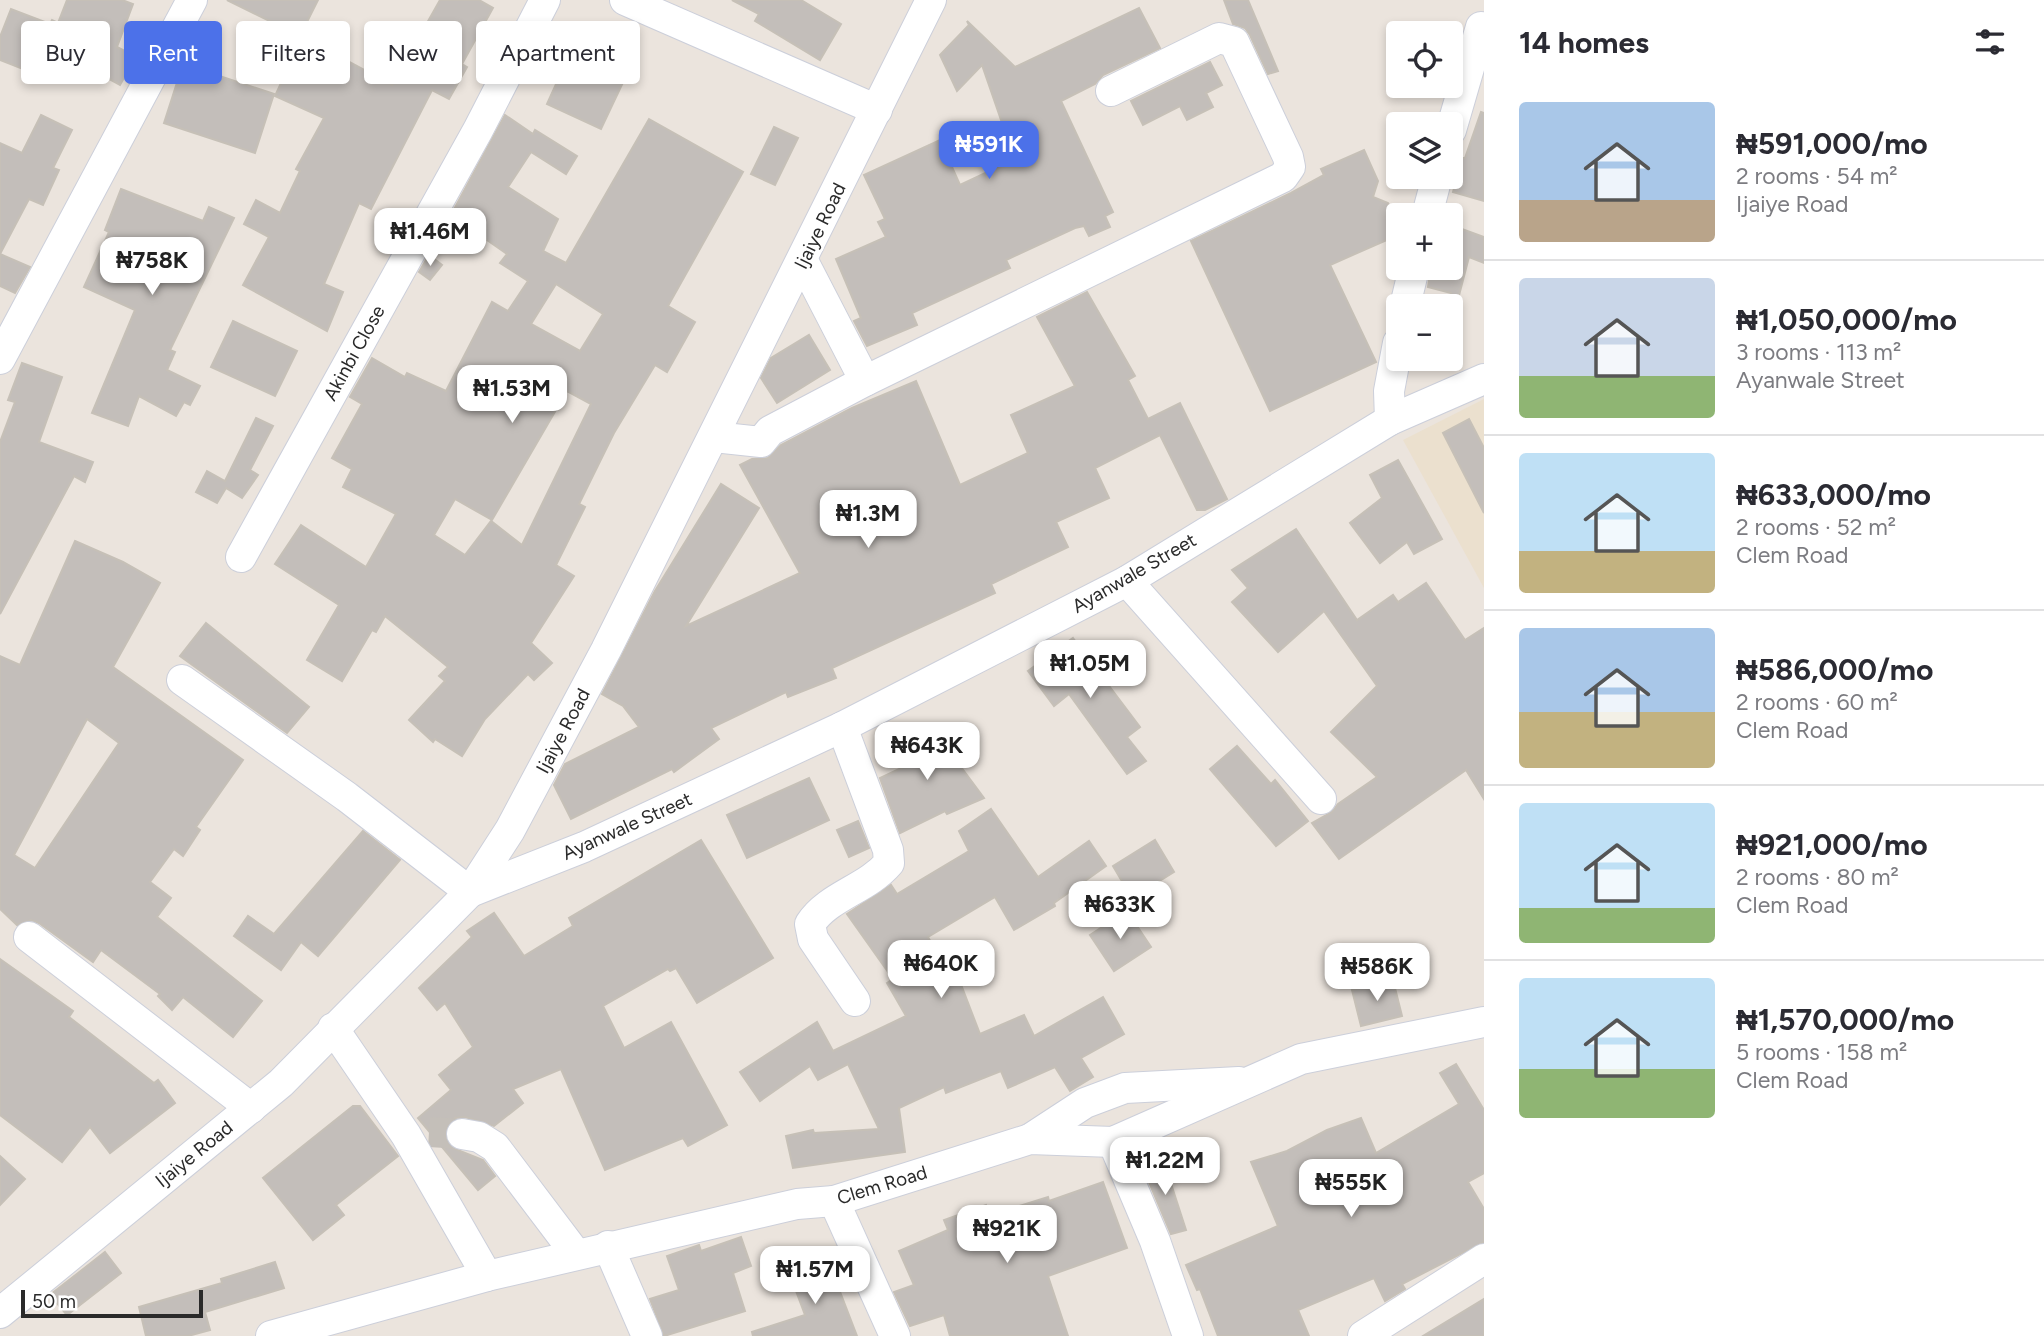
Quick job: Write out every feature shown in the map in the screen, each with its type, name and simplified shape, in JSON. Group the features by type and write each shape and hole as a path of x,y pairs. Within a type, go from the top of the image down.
{"street":[{"path":"0,359 192,0"},
{"name":"Akinbi Close","path":"241,557 478,130 545,0"},
{"path":"625,0 877,110"},
{"name":"Ijaiye Road","path":"2,1308 281,1083 333,1028 390,976 470,892 510,830 715,438 931,0"},
{"path":"1456,112 1481,27"},
{"path":"715,438 761,442 770,431 865,381 1283,177 1290,167 1288,157 1234,42 1219,38 1111,91"},
{"path":"803,261 865,381"},
{"path":"1390,420 1389,390 1393,371"},
{"name":"Ayanwale Street","path":"470,892 584,847 842,727 1127,580 1390,420 1484,379"},
{"path":"1127,580 1321,799"},
{"path":"182,680 347,797 470,892"},
{"path":"842,727 888,850 889,863 879,875 817,913 810,924 813,939 855,1001"},
{"path":"30,937 251,1108"},
{"name":"Clem Road","path":"271,1336 487,1276 608,1246 797,1204 834,1201 1030,1139 1113,1142 1301,1059 1484,1022"},
{"path":"333,1028 418,1134 487,1276"},
{"path":"1030,1139 1085,1103 1125,1088 1254,1081"},
{"path":"462,1134 479,1137 495,1147 576,1254"},
{"path":"1113,1142 1155,1241 1188,1336"},
{"path":"834,1201 895,1336"},
{"path":"608,1246 647,1336"},
{"path":"1363,1336 1484,1259"}],"shaded area":[{"path":"1484,399 1484,588 1403,440"}],"building":[{"path":"67,0 122,0 133,4 127,21 124,21 117,47 124,51 124,78 120,85 110,80 110,21 59,21"},
{"path":"227,0 318,0 308,21 270,21"},
{"path":"440,0 479,0 493,8 486,21 476,21 476,39 462,64 462,21 428,21"},
{"path":"732,0 801,0 841,24 820,60 755,21 759,14"},
{"path":"1224,0 1248,0 1278,71 1268,74 1250,35 1245,28 1233,24"},
{"path":"1139,8 1160,48 1103,75 1095,84 1061,101 1113,212 1105,216 1110,227 1089,236 1084,226 1075,228 1006,260 1010,268 912,313 917,325 867,346 854,321 861,318 836,259 886,237 878,222 885,219 864,175 940,140 960,185 994,169 988,156 1010,146 982,65 957,91 940,55 969,25 967,21 1015,67"},
{"path":"11,9 42,21 21,21 21,68 0,60 0,37"},
{"path":"350,62 364,70 364,84 457,84 449,99 432,90 371,209 359,203 324,284 343,292 327,331 243,285 269,237 244,224 256,200 280,213 300,171 296,169 324,118 275,96 281,84 350,84"},
{"path":"1210,62 1222,85 1206,93 1213,107 1187,120 1180,106 1143,125 1131,101"},
{"path":"222,77 236,81 236,84 274,94 255,153 164,123 177,84 222,84"},
{"path":"556,84 622,84 601,129 547,104"},
{"path":"1481,112 1484,113 1484,201 1453,192 1454,189 1463,189 1465,158"},
{"path":"41,115 72,130 53,168 59,170 43,205 29,199 0,254 0,143 22,153"},
{"path":"505,115 533,134 535,130 577,156 566,174 531,152 508,187 558,219 543,251 566,263 649,119 743,172 668,306 695,322 667,372 655,365 614,433 579,504 585,507 556,565 574,576 531,643 552,663 534,680 528,674 485,719 462,756 435,739 433,742 409,720 445,681 439,676 448,667 385,616 376,632 372,630 342,681 307,660 339,605 275,564 301,525 366,567 396,514 343,487 352,469 332,458 362,404 350,397 372,358 405,377 407,373 446,391 492,302 508,311 528,281 500,263 507,254 451,215","holes":["556,284 603,314 580,351 531,324","567,391 591,404 522,545 491,521 465,555 434,535 455,499 492,520"]},
{"path":"774,127 798,138 775,185 751,174"},
{"path":"1364,150 1378,181 1373,197 1388,203 1386,240 1330,265 1376,362 1270,411 1191,241 1324,175 1321,169"},
{"path":"121,189 203,221 209,207 234,218 170,350 175,352 167,370 200,386 190,405 184,402 176,416 139,396 128,426 92,413 135,310 84,287 109,232 105,230"},
{"path":"1463,229 1484,237 1484,263 1469,257 1463,280"},
{"path":"0,254 30,267 15,293 0,286"},
{"path":"429,255 442,265 430,280 419,272"},
{"path":"1429,280 1463,280 1459,294 1428,287"},
{"path":"1087,292 1135,376 1128,380 1148,419 1180,403 1227,499 1205,510 1197,510 1160,435 1095,468 1109,498 1056,522 1068,547 991,584 995,593 832,668 836,678 788,697 786,692 711,728 719,739 674,772 672,769 571,819 554,785 565,764 639,727 623,706 602,694 655,591 721,484 759,508 686,626 800,573 740,465 752,459 768,458 781,445 852,408 916,381 960,485 1028,453 1011,415 1075,386 1037,317"},
{"path":"233,321 297,351 275,396 211,367"},
{"path":"809,335 830,370 777,403 761,378 771,358"},
{"path":"22,363 62,377 39,442 93,462 85,482 74,476 0,614 0,442 15,402 8,400"},
{"path":"256,418 273,426 250,470 258,475 242,498 226,488 217,503 196,492 207,471 225,481"},
{"path":"1469,419 1484,448 1484,513 1443,433"},
{"path":"1398,460 1442,539 1414,554 1407,542 1380,563 1350,523 1382,498 1370,475"},
{"path":"1296,529 1357,620 1393,595 1398,602 1426,583 1465,640 1484,628 1484,799 1466,770 1339,859 1312,823 1332,812 1338,804 1377,777 1331,732 1377,686 1324,611 1278,652 1232,602 1248,588 1232,570"},
{"path":"75,541 123,562 160,583 113,667 243,760 196,827 200,830 183,856 174,849 150,882 171,898 157,917 262,1001 233,1037 183,997 172,1010 158,996 160,994 101,950 93,962 39,923 31,920 17,925 0,909 0,656 20,665","holes":["87,719 119,743 35,868 14,855"]},
{"path":"206,623 309,707 287,733 180,656"},
{"path":"1073,638 1140,727 1127,737 1146,761 1127,774 1069,694 1054,706 1028,671"},
{"path":"929,724 984,798 947,814 945,811 900,833 880,778 912,763 899,746"},
{"path":"1237,746 1271,784 1275,780 1308,821 1276,846 1210,769"},
{"path":"809,778 829,820 747,858 727,815"},
{"path":"991,809 1038,877 1089,841 1106,866 1054,903 1055,906 1014,930 995,897 928,937 954,984 960,982 980,1034 1024,1015 1034,1036 1103,997 1124,1034 1081,1058 1093,1077 1070,1091 1055,1067 1008,1088 1001,1071 946,1093 944,1087 899,1108 905,1152 793,1168 786,1136 813,1130 814,1133 879,1129 848,1064 818,1080 810,1066 760,1101 740,1072 817,1022 833,1051 906,1016 887,983 893,979 847,914 891,885 897,894 969,851 959,831"},
{"path":"858,821 869,848 849,857 837,830"},
{"path":"363,831 400,860 318,956 301,942 281,970 234,936 248,916 274,934"},
{"path":"701,840 773,958 697,1003 676,968 670,971 668,969 603,1006 624,1048 671,1022 727,1125 688,1146 683,1138 605,1170 561,1069 513,1089 523,1103 494,1126 465,1117 455,1118 448,1123 445,1139 450,1147 483,1160 495,1176 478,1190 418,1118 451,1090 439,1075 473,1047 445,1003 437,1010 419,988 472,937 467,931 494,913 524,956 573,926 569,918"},
{"path":"1155,840 1174,872 1132,898 1113,866"},
{"path":"1127,911 1151,947 1114,971 1090,935"},
{"path":"0,959 73,1011 69,1017 154,1083 158,1080 175,1103 110,1153 90,1127 62,1162 0,1115"},
{"path":"1393,980 1402,1016 1361,1026 1352,990"},
{"path":"1456,1064 1484,1110 1484,1173 1468,1182 1484,1209 1484,1242 1402,1284 1405,1289 1385,1301 1374,1278 1298,1310 1309,1336 1218,1336 1200,1289 1197,1290 1186,1265 1278,1226 1251,1162 1287,1151 1327,1130 1361,1118 1376,1153 1459,1104 1440,1073"},
{"path":"353,1106 360,1106 398,1156 336,1205 344,1215 313,1240 263,1178"},
{"path":"0,1156 25,1179 0,1205"},
{"path":"1164,1162 1186,1230 1171,1234 1143,1168"},
{"path":"1103,1182 1127,1248 1048,1276 1068,1336 950,1336 944,1315 910,1326 894,1292 914,1285 899,1251 948,1230 944,1220 986,1205 990,1215 1048,1197 1049,1201"},
{"path":"741,1237 751,1266 733,1273 745,1311 664,1336 650,1299 679,1290 667,1256 699,1245 701,1251"},
{"path":"105,1252 121,1273 67,1315 50,1295"},
{"path":"827,1258 857,1336 753,1336 752,1332 805,1315 789,1272"},
{"path":"275,1262 284,1288 205,1312 210,1330 188,1336 146,1336 139,1307 222,1283 221,1279"},
{"path":"1484,1299 1484,1336 1423,1336"}],"tunnel":[{"path":"429,1132 462,1134"}]}
